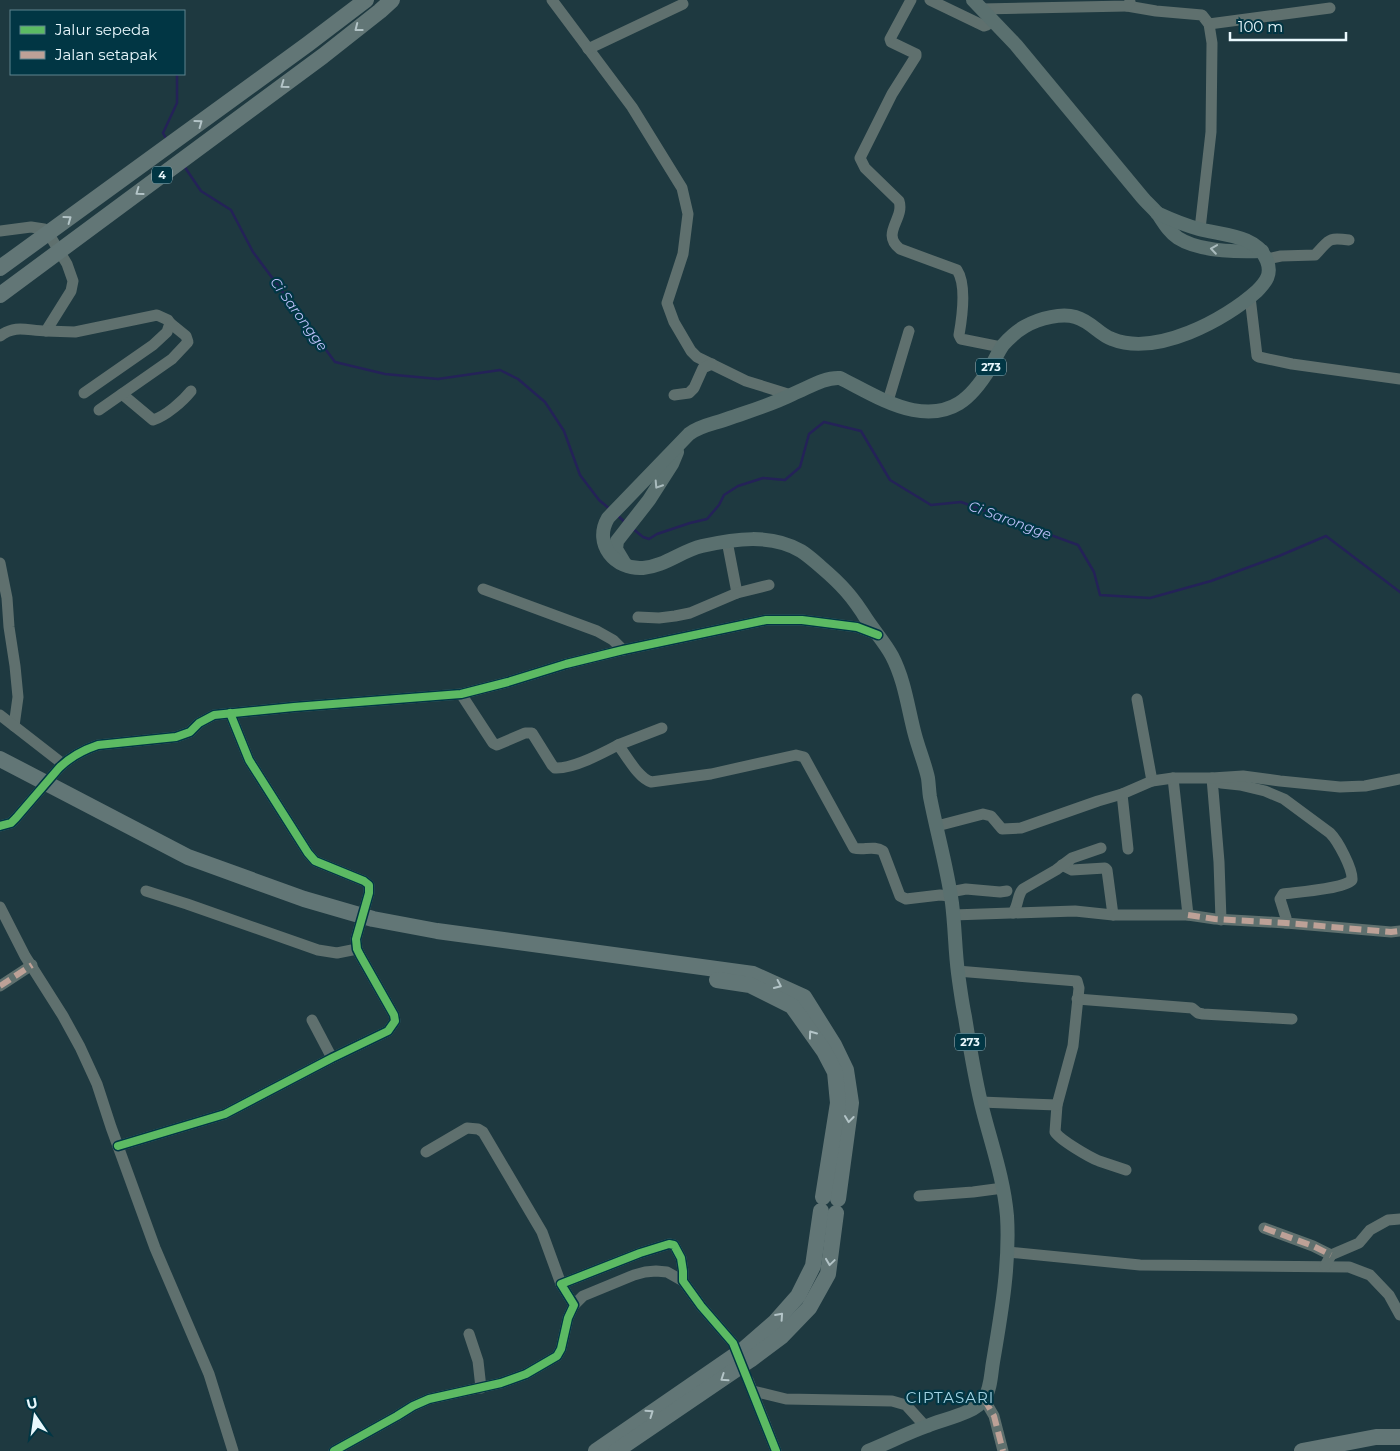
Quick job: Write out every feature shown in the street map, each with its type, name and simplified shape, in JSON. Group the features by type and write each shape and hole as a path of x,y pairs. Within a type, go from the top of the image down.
{"highway":[{"name":"4","path":"0,268 366,0"},
{"name":"4","path":"0,294 323,56 392,0"},
{"path":"0,759 188,857 304,899 374,919 438,931 753,974 804,997 834,1045 846,1070 851,1103 830,1205 813,1266 798,1296 775,1322 744,1348 596,1451"},
{"path":"0,768 194,868 316,912 436,940 750,985 792,1006 824,1051 835,1072 838,1104 830,1205 828,1274 809,1308 782,1336 750,1360 616,1451"},
{"path":"1302,1451 1376,1437 1400,1437"}],"main road":[{"path":"982,10 1016,45 1169,230 1178,238 1209,249 1265,255"},
{"path":"1156,213 1200,229 1249,241 1255,244 1265,255"},
{"name":"273","path":"984,1399 990,1381 996,1346 1008,1252 1004,1188 981,1102 957,971 950,894 928,778 911,721 902,679 892,657 859,606 836,579 804,552 770,541 748,538 697,548 656,566 645,568 628,567 618,562 609,553 605,546 603,532 605,524 614,512 677,446 694,430 701,427 754,410 827,380 840,378 888,402 913,410 928,412 950,408 960,404 977,387 991,367 1001,347 1010,337 1028,324 1053,317 1072,315 1081,318 1111,339 1123,342 1143,344 1173,338 1217,320 1250,297 1267,280 1269,274 1265,255"},
{"name":"273","path":"628,567 616,549 617,541 649,500 672,464 676,456 677,446"},
{"path":"868,1451 925,1426 968,1411 984,1399"}],"street":[{"path":"552,0 632,108 682,188 688,214 683,254 667,303 674,322 691,351 698,357 746,381 791,395"},
{"path":"911,0 890,39 891,42 916,54 916,56 892,94 860,158 865,168 899,201 901,208 894,224 891,239 894,245 900,249 957,270 959,273 963,295 960,338 1001,347"},
{"path":"930,0 984,26 987,25 982,10 1129,3 1156,11 1202,16 1210,24 1212,43 1211,132 1200,229"},
{"path":"588,49 683,4"},
{"path":"1210,24 1330,8"},
{"path":"0,231 31,227 44,229 67,264 73,281 71,291 46,331"},
{"path":"1265,255 1315,254 1328,240 1335,238 1349,240"},
{"path":"1250,297 1257,356 1292,364 1400,379"},
{"path":"0,336 7,331 15,329 75,332 157,315 168,320 186,336 188,342 172,359 99,410"},
{"path":"84,394 153,345 167,332 170,323"},
{"path":"888,402 909,331"},
{"path":"140,354 154,372"},
{"path":"674,395 688,393 694,388 703,368 712,364"},
{"path":"122,394 154,420 181,402 191,391"},
{"path":"727,541 737,593"},
{"path":"0,563 7,598 9,628 14,650 17,682 18,697 14,726"},
{"path":"638,617 659,618 676,616 704,608 737,593 769,585"},
{"path":"483,589 597,632 612,640 623,650"},
{"path":"0,826 10,822 61,766 87,749 176,737 190,732 209,717 230,713 461,694 623,650 766,620 802,620 857,627 878,635"},
{"path":"461,694 492,743 497,745 525,733 532,733 555,768 567,767 662,728"},
{"path":"1137,699 1152,781"},
{"path":"118,1146 219,1116 388,1031 395,1021 394,1015 357,944 369,893 368,883 315,861 308,853 254,768 230,713"},
{"path":"0,715 61,766"},
{"path":"618,745 641,776 651,782 711,774 796,755 804,757 854,848 877,848 883,851 900,896 906,899 950,894 966,889 1000,892 1007,890"},
{"path":"1232,783 1243,776"},
{"path":"1212,780 1243,776 1340,787 1365,786 1400,779"},
{"path":"937,826 983,814 991,816 1002,829 1021,828 1122,794 1152,781 1173,778 1212,780 1265,791 1284,799 1322,826 1336,840 1351,873 1352,880 1348,884 1283,894 1280,899 1286,923"},
{"path":"1173,778 1188,915"},
{"path":"1212,780 1219,862 1221,920"},
{"path":"1122,794 1128,849"},
{"path":"1013,913 1017,907 1019,893 1023,889 1056,870 1072,858 1101,848"},
{"path":"1062,865 1072,870 1105,868 1107,870 1113,915"},
{"path":"146,891 318,950 337,953 357,944"},
{"path":"0,907 25,956 63,1016 87,1061 155,1248 209,1374 233,1451"},
{"path":"953,915 1075,911 1113,915 1188,915 1221,920 1286,923 1391,932 1400,931"},
{"path":"0,986 32,965"},
{"path":"957,971 1076,980 1078,999 1073,1046 1057,1104 1054,1127 1057,1135 1097,1161 1126,1170"},
{"path":"1078,999 1192,1008 1198,1013 1203,1014 1292,1019"},
{"path":"312,1020 332,1058"},
{"path":"981,1102 1057,1104"},
{"path":"426,1152 468,1128 478,1129 483,1132 542,1232 561,1284 574,1305"},
{"path":"919,1196 1004,1188"},
{"path":"1325,1266 1330,1255 1359,1243 1370,1230 1388,1220 1400,1219"},
{"path":"1264,1228 1313,1246 1330,1255"},
{"path":"561,1284 640,1253 669,1244 674,1245 681,1258 683,1281"},
{"path":"1008,1252 1140,1265 1349,1267 1370,1275 1389,1295 1400,1315"},
{"path":"334,1451 413,1406 429,1399 501,1383 526,1374 559,1354 568,1318 574,1305 583,1296 645,1272 667,1272 683,1281 733,1343"},
{"path":"469,1334 478,1361 481,1388"},
{"path":"776,1451 751,1386 786,1399 892,1401 906,1405 925,1426"},
{"path":"984,1399 994,1416 1003,1451"}],"waterway":[{"name":"Ci Sarongge","path":"167,140 163,133 177,103 177,75"},
{"name":"Ci Sarongge","path":"184,166 201,191 231,210 253,252 335,362 385,374 438,379 500,370 518,379 545,402 564,431 580,475 599,500 611,510"},
{"name":"Ci Sarongge","path":"632,528 643,537 649,539 657,534 707,519 719,505 724,495 738,486 763,478 785,480 800,467 809,434 824,422 861,431 890,480 931,505 961,502 1078,545 1094,572 1100,595 1150,598 1211,581 1326,536 1400,592"},
{"name":"Ci Sarongge","path":"617,515 626,523"}],"marked path":[{"path":"1188,915 1215,919 1391,932 1400,931"},
{"path":"0,986 32,965"},
{"path":"1264,1228 1313,1246 1331,1255"},
{"path":"984,1399 994,1416 1003,1451"}],"cycle path":[{"path":"0,826 11,823 59,768 82,752 98,745 176,737 190,732 199,723 214,715 461,694 623,650 766,620 802,620 857,627 878,635"},
{"path":"118,1146 225,1114 388,1031 395,1021 394,1015 357,949 356,939 369,893 369,885 364,881 315,861 308,853 249,760 230,713"},
{"path":"334,1451 413,1406 429,1399 501,1383 526,1374 557,1356 561,1349 568,1318 574,1305 561,1284 640,1253 669,1244 674,1245 681,1258 683,1281 701,1306 733,1343 776,1451"}],"district":[{"name":"CIPTASARI","path":"950,1397"}]}
